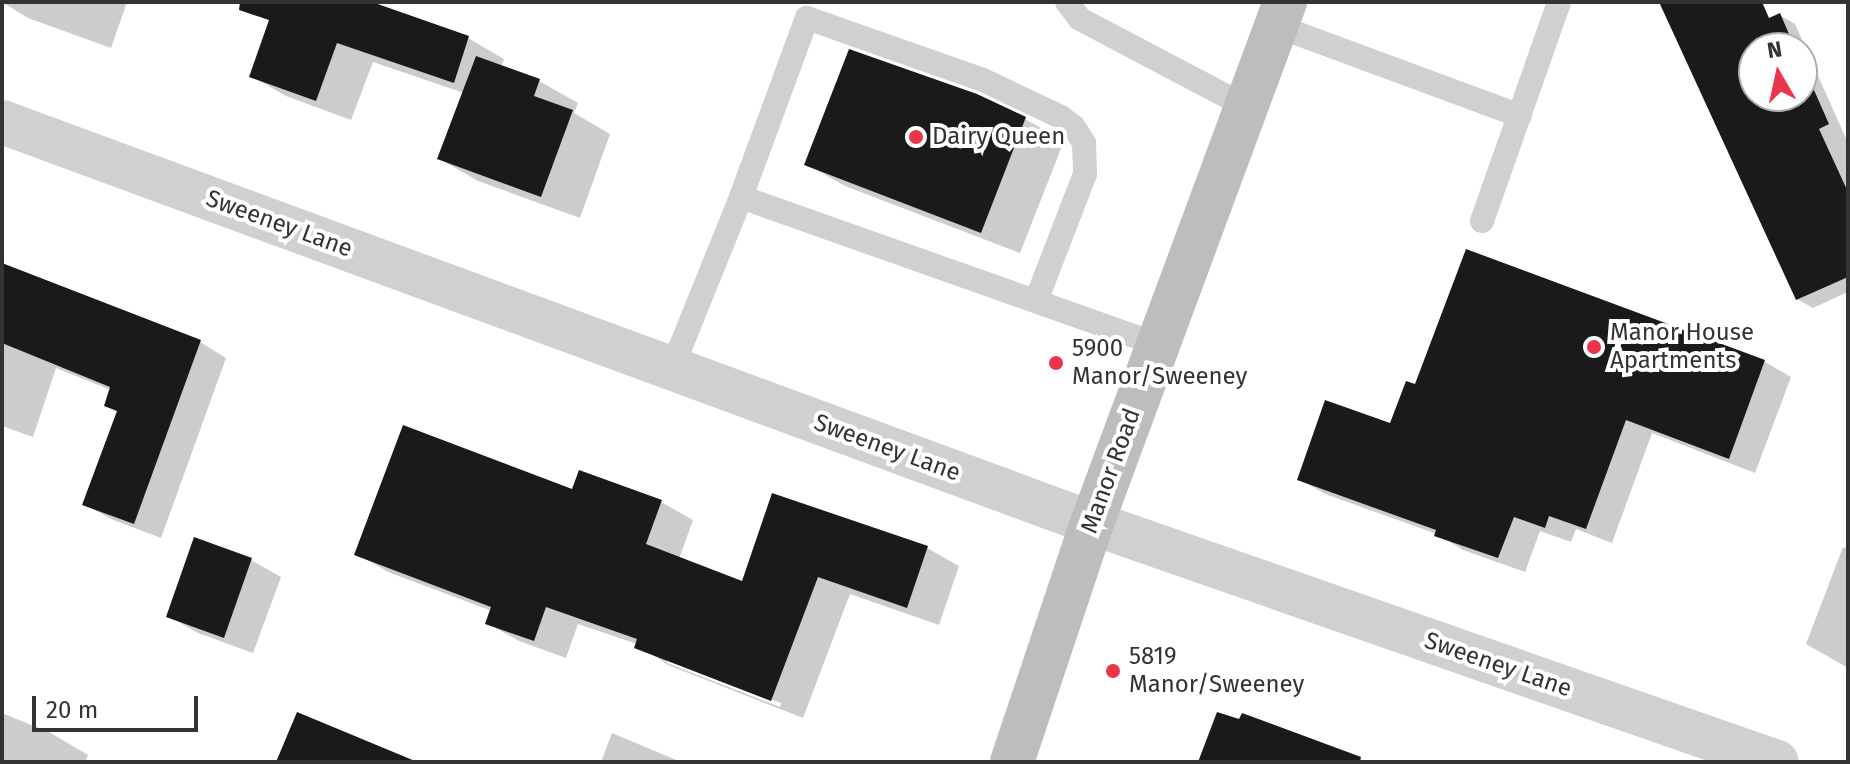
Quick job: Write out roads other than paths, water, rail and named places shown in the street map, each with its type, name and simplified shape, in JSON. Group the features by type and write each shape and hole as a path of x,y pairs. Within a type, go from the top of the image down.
{"main road":[{"name":"Manor Road","path":"1012,762 1092,523 1281,14"}],"street":[{"name":"Sweeney Lane","path":"2,122 1092,523 1777,762"}],"lane":[{"path":"1067,2 1080,19 1247,107"},
{"path":"1482,221 1559,2"},
{"path":"1281,14 1520,116"},
{"path":"672,368 741,197 807,18 983,80 1042,106 1074,127 1084,143 1085,174 1036,301"},
{"path":"741,197 1158,345"}],"place":[{"name":"Dairy Queen","path":"916,137"},
{"name":"Manor House Apartments","path":"1594,347"},
{"name":"5900 Manor/Sweeney","path":"1056,363"},
{"name":"5819 Manor/Sweeney","path":"1113,671"}]}
